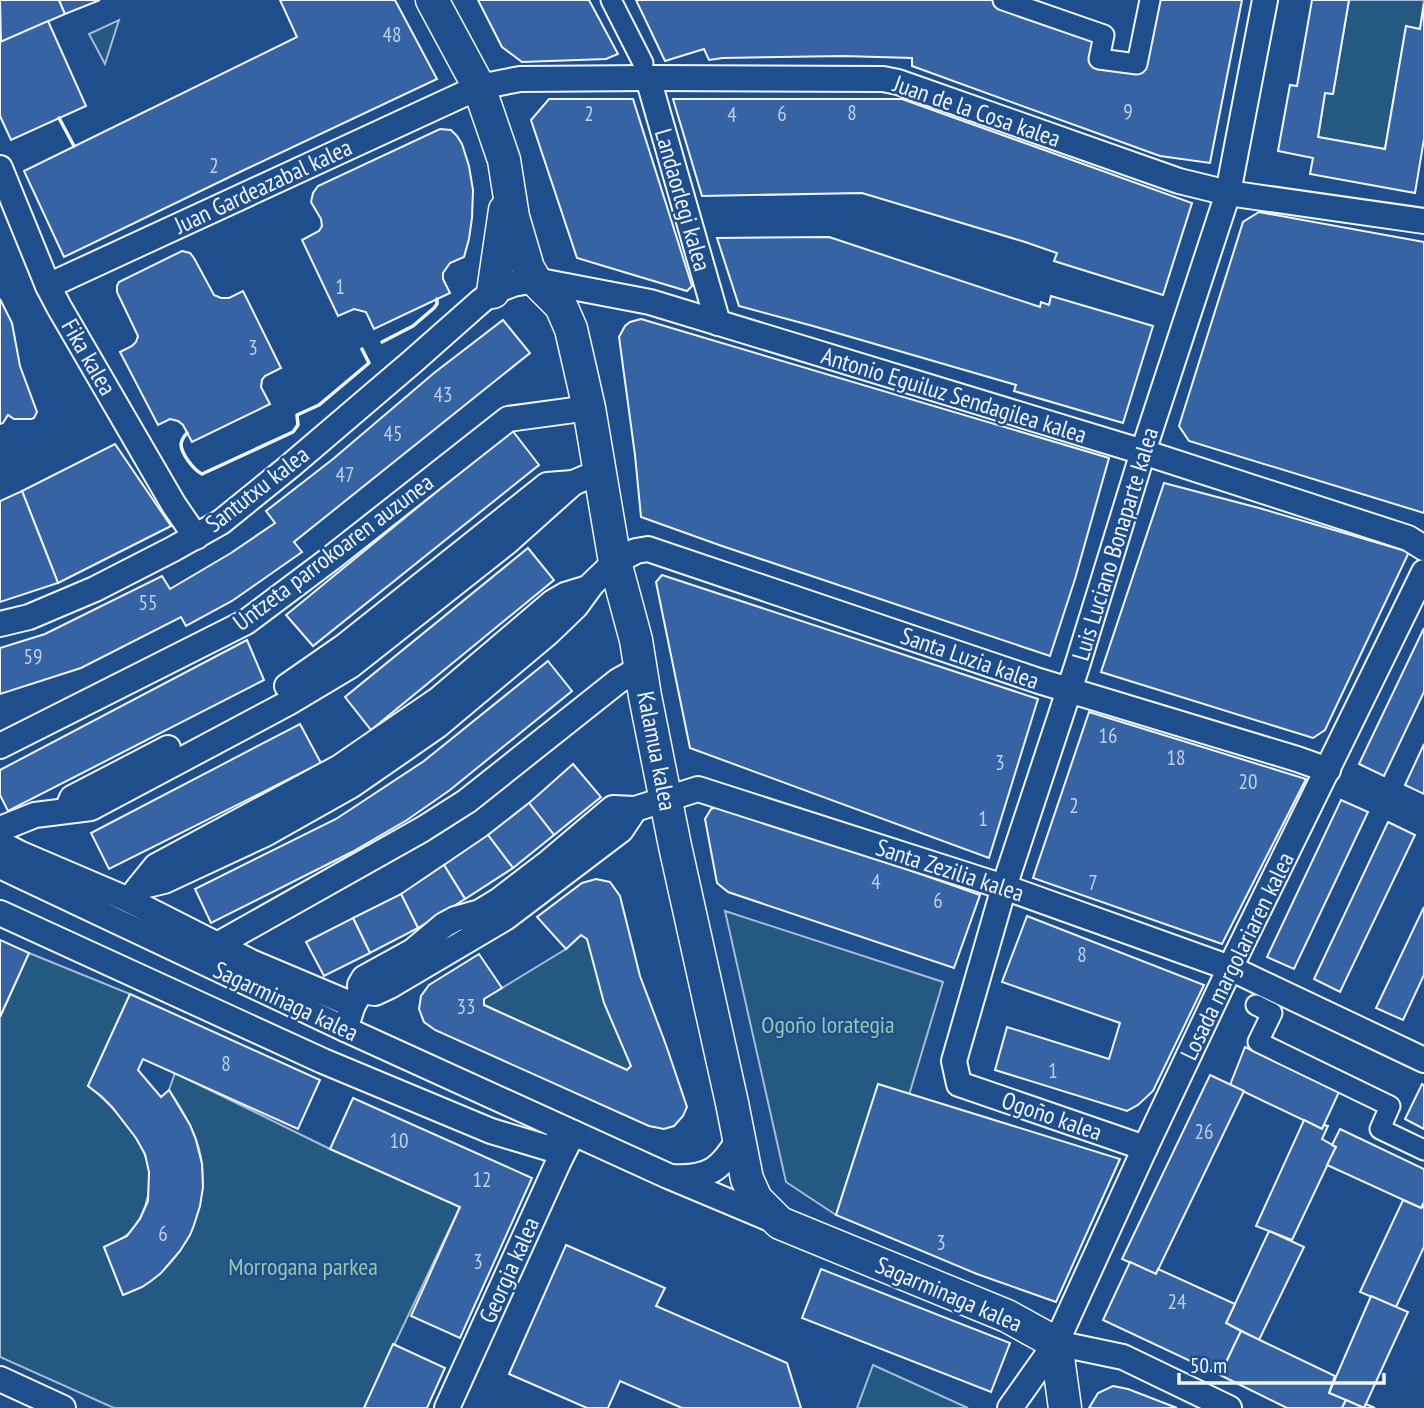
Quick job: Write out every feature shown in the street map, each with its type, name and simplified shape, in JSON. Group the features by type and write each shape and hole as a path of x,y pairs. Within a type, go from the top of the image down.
{"street":[{"path":"432,0 479,87 505,160 513,218 528,268 535,280"},
{"name":"Landaorlegi kalea","path":"611,0 645,70 718,323"},
{"path":"1003,0 1104,35 1098,59 1137,64 1150,0"},
{"name":"Luis Luciano Bonaparte kalea","path":"959,1084 954,1061 1004,887 1228,193 1265,0"},
{"name":"Juan de la Cosa kalea","path":"479,87 520,79 645,70 883,79 1179,181 1228,193 1424,221"},
{"name":"Juan Gardeazabal kalea","path":"48,286 479,87"},
{"name":"Fika kalea","path":"0,168 48,286 167,493 196,537"},
{"path":"487,296 504,222 507,181"},
{"name":"Antonio Eguiluz Sendagilea kalea","path":"487,296 513,284 535,280 650,302 1143,452 1408,538 1424,548"},
{"name":"Kalamua kalea","path":"535,280 561,306 571,329 589,408 586,479 615,562 636,640 675,846 747,1179 756,1199 780,1223"},
{"name":"Santutxu kalea","path":"0,624 29,617 95,589 221,522 289,467 487,296"},
{"name":"Untzeta parrokoaren auzunea","path":"0,746 246,622 508,419 589,408"},
{"path":"0,829 35,815 91,808 288,703 350,666 552,503 586,479"},
{"name":"Santa Luzia kalea","path":"615,562 636,551 648,549 1068,690 1328,770"},
{"path":"134,894 254,839 352,785 437,726 548,633 615,562"},
{"name":"Losada margolariaren kalea","path":"1010,1408 1056,1343 1230,968 1424,572"},
{"path":"217,945 423,829 467,801 618,681 640,668"},
{"name":"Santa Zezilia kalea","path":"666,798 698,789 1004,887 1230,968 1424,1060"},
{"path":"0,843 19,853 134,894 217,945 251,962 357,998 390,986 505,918 621,830 635,809 666,798"},
{"name":"Sagarminaga kalea","path":"0,866 345,1029 668,1176 1007,1316 1056,1343 1123,1357 1229,1408"},
{"name":"Sagarminaga kalea","path":"0,913 323,1061 491,1130 548,1148 573,1133"},
{"path":"345,1029 357,998"},
{"path":"1256,1005 1272,1013 1258,1042 1390,1106 1380,1129 1424,1150"},
{"name":"Ogoño kalea","path":"959,1084 1145,1148"},
{"name":"Georgia kalea","path":"447,1408 573,1133"},
{"name":"Sagarminaga kalea","path":"668,1176 694,1178 717,1168 729,1156 739,1139"},
{"path":"1056,1343 1065,1408"},
{"path":"0,1379 63,1408"}],"green space":[{"path":"1349,0 1424,0 1420,29 1406,27 1385,149 1318,137 1325,93 1333,94"},
{"path":"119,20 105,64 89,34"},
{"name":"Ogoño lorategia","path":"725,911 943,982 909,1095 878,1085 836,1215 786,1182"},
{"path":"581,935 587,939 631,1066 627,1070 484,1005 484,999 566,949"},
{"name":"Morrogana parkea","path":"29,953 130,994 88,1086 127,1125 148,1163 148,1196 141,1217 128,1234 104,1247 123,1295 142,1286 173,1260 185,1243 199,1205 202,1164 190,1125 169,1090 175,1073 330,1149 460,1207 364,1408 114,1408 0,1357 0,1017"},
{"path":"873,1365 968,1408 857,1408"}],"building":[{"path":"0,0 59,0 65,14 1,42"},
{"path":"59,0 100,0 65,14"},
{"path":"280,0 395,0 437,79 64,257 24,171 297,37"},
{"path":"478,0 589,0 618,54 606,59 522,62 502,47"},
{"path":"636,0 1003,0 1104,35 1099,59 1137,64 1150,0 1242,0 1210,163 1160,156 912,66 912,58 843,56 709,60 704,49 665,61"},
{"path":"1312,0 1349,0 1333,94 1325,93 1318,137 1385,149 1406,26 1420,29 1424,4 1424,139 1415,193 1310,174 1313,158 1278,151 1290,85 1297,86"},
{"path":"48,21 86,106 11,140 0,116 0,42"},
{"path":"549,99 633,99 692,286 687,291 577,258 531,120"},
{"path":"673,99 902,99 1192,203 1163,295 1054,261 1057,253 1025,242 862,193 702,196"},
{"path":"440,129 451,130 462,144 473,190 472,218 464,257 450,263 443,273 450,293 374,329 366,312 354,309 338,316 302,240 319,231 322,226 311,202 313,193 318,186"},
{"path":"1259,212 1424,242 1424,513 1189,441 1179,426 1243,222"},
{"path":"829,237 1040,307 1041,302 1049,305 1051,296 1153,326 1123,423 1014,391 1016,385 739,306 717,238"},
{"path":"182,251 190,253 194,258 214,295 229,298 243,291 281,368 262,380 261,387 270,404 192,442 178,421 170,419 158,425 120,352 132,346 138,336 117,292 119,282"},
{"path":"0,299 12,323 20,366 37,412 31,419 14,419 8,415 0,424"},
{"path":"641,319 1109,458 1050,656 641,517 619,337 625,326"},
{"path":"503,320 530,353 294,542 302,552 232,601 186,626 181,617 81,668 0,694 0,648 45,634 162,576 170,589 231,553 275,523 266,511"},
{"path":"512,430 539,465 313,646 286,615"},
{"path":"115,444 171,526 58,583 22,491"},
{"path":"1164,483 1409,552 1325,730 1313,738 1101,672"},
{"path":"22,491 58,583 0,602 0,501"},
{"path":"528,548 554,580 371,730 345,697"},
{"path":"662,575 1038,699 989,858 690,748 656,582"},
{"path":"1424,628 1424,692 1384,776 1359,764"},
{"path":"247,640 264,680 8,811 0,795 0,770"},
{"path":"548,661 572,691 450,790 407,820 352,852 211,923 195,889 336,819 424,761"},
{"path":"1089,712 1306,779 1222,944 1033,878"},
{"path":"300,724 321,763 109,869 91,833"},
{"path":"1424,744 1424,794 1405,785"},
{"path":"573,764 601,797 554,835 529,803"},
{"path":"1341,800 1368,812 1294,969 1267,957"},
{"path":"529,803 554,835 513,868 488,835"},
{"path":"725,805 980,895 954,968 728,892 717,883 705,819 711,809"},
{"path":"1388,822 1415,835 1340,992 1314,979"},
{"path":"488,835 513,868 465,899 444,865"},
{"path":"444,865 465,899 418,928 401,894"},
{"path":"596,879 610,882 620,896 640,976 687,1107 674,1126 664,1129 649,1126 435,1030 424,1022 419,1009 421,996 429,985 479,954 502,988 484,999 484,1005 627,1070 631,1066 604,1003 587,939 581,935 566,949 537,917 582,883"},
{"path":"401,894 418,928 370,953 353,918"},
{"path":"1424,907 1424,975 1403,1020 1376,1008"},
{"path":"1027,916 1204,985 1153,1091 1138,1105 1127,1111 995,1070 1007,1027 1109,1059 1120,1023 1002,982"},
{"path":"353,918 370,953 324,976 306,942"},
{"path":"0,940 29,953 0,1017"},
{"path":"130,994 320,1080 298,1129 143,1059 138,1070 161,1097 169,1090 190,1125 202,1164 203,1187 194,1225 180,1251 151,1281 123,1295 104,1247 127,1236 140,1219 148,1201 149,1172 145,1154 136,1138 112,1107 88,1086"},
{"path":"1245,1047 1339,1092 1322,1129 1230,1085"},
{"path":"1210,1075 1244,1091 1156,1274 1122,1259"},
{"path":"878,1084 1120,1159 1056,1302 977,1274 836,1215"},
{"path":"1422,1084 1424,1085 1424,1129 1405,1119"},
{"path":"353,1098 532,1178 460,1338 411,1316 460,1207 330,1149"},
{"path":"1304,1120 1322,1129 1324,1125 1328,1126 1322,1139 1336,1147 1292,1240 1256,1226"},
{"path":"1340,1129 1424,1169 1424,1202 1421,1208 1327,1165 1336,1147 1332,1145"},
{"path":"1403,1200 1421,1208 1424,1205 1424,1247 1396,1307 1360,1292"},
{"path":"1269,1231 1304,1247 1259,1340 1226,1323"},
{"path":"566,1245 665,1288 656,1306 787,1363 801,1408 682,1408 620,1381 608,1408 587,1408 509,1374"},
{"path":"1130,1262 1156,1274 1158,1269 1235,1304 1226,1323 1241,1331 1220,1375 1103,1320"},
{"path":"821,1269 1010,1343 991,1392 802,1318"},
{"path":"1371,1296 1408,1312 1364,1408 1329,1393"},
{"path":"1241,1331 1335,1376 1329,1393 1346,1400 1342,1408 1287,1408 1220,1375"},
{"path":"393,1344 445,1368 427,1408 364,1408"},
{"path":"1113,1386 1177,1408 1089,1408 1098,1393"},
{"path":"1346,1400 1364,1408 1342,1408"}],"wall":[{"path":"59,118 74,146"},
{"path":"382,342 413,326 434,308 437,299"},
{"path":"187,433 181,444 183,452 202,474 293,432 298,425 297,415 319,405 369,363 362,349"}]}
